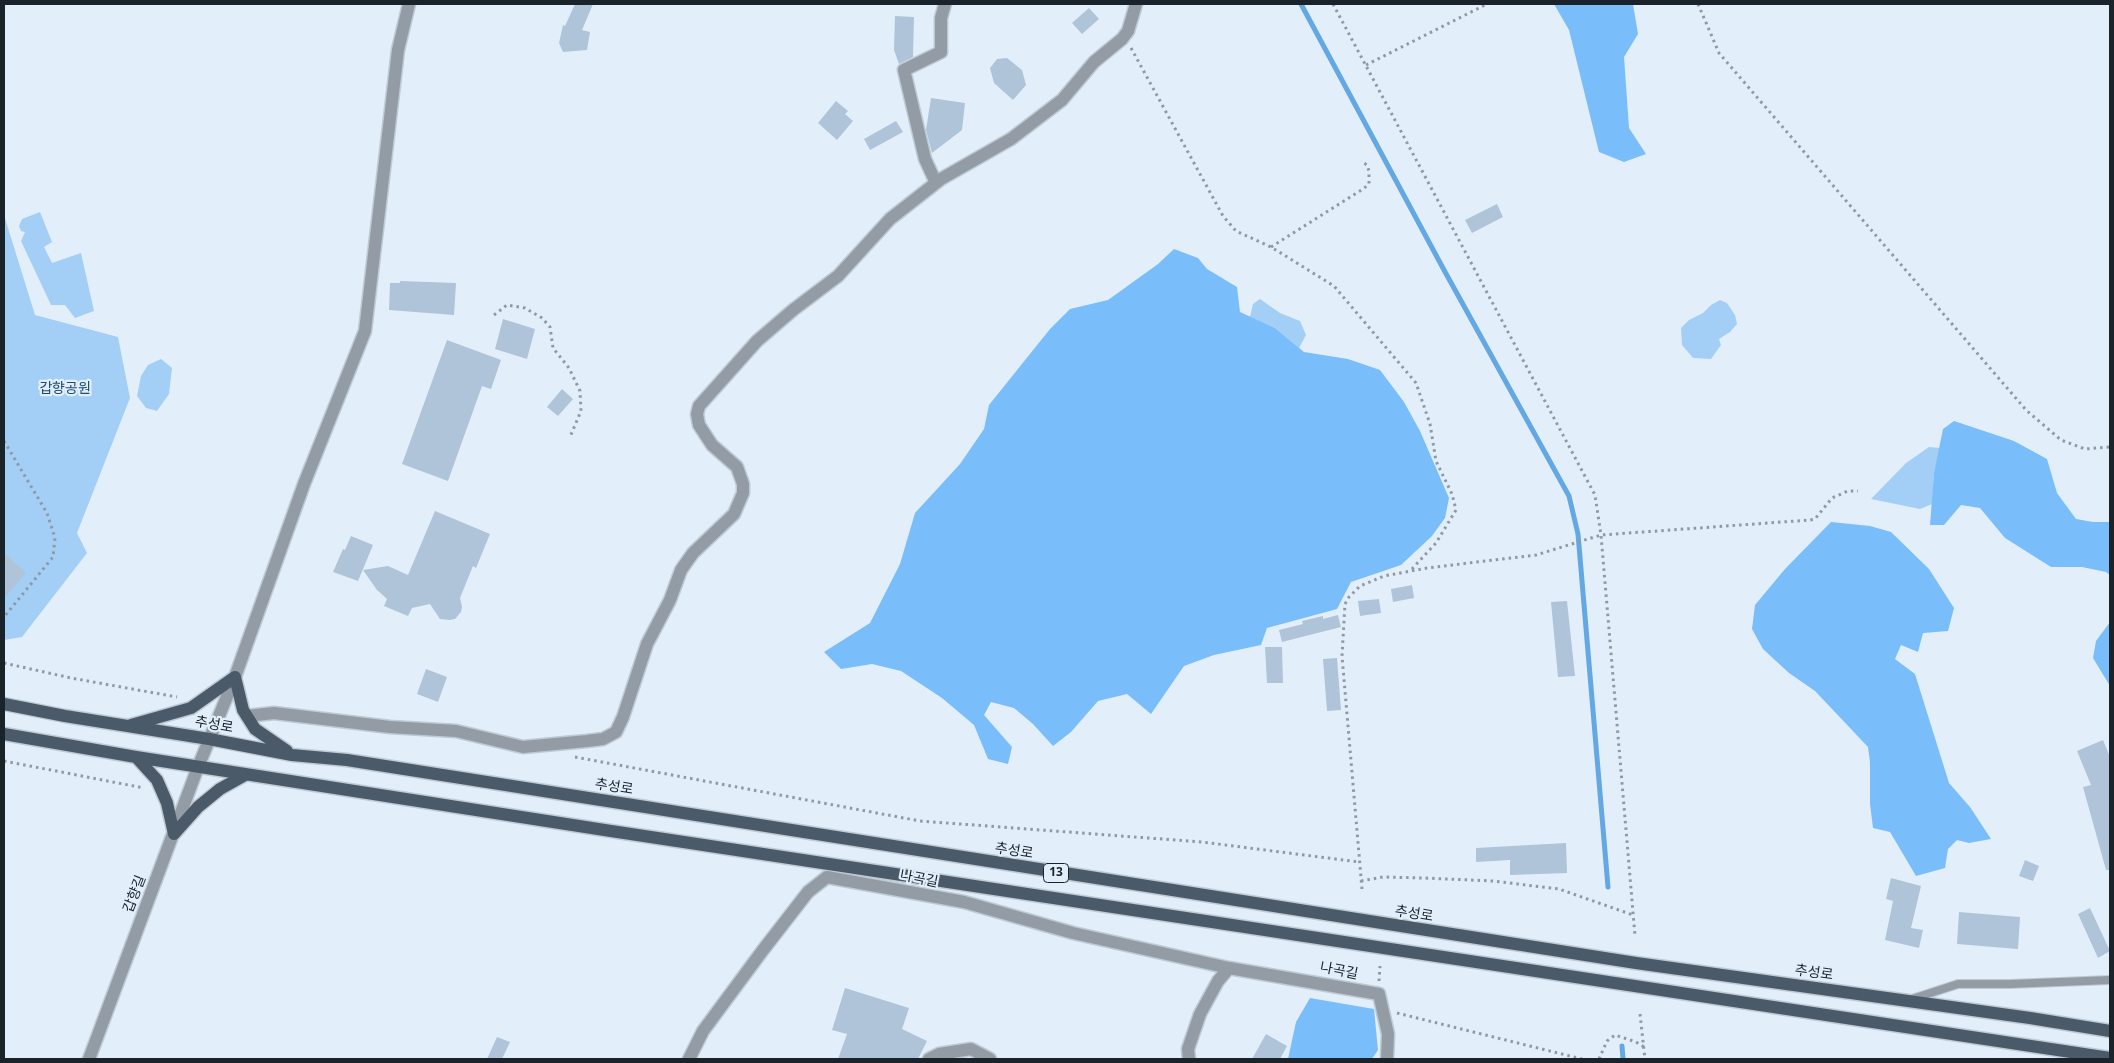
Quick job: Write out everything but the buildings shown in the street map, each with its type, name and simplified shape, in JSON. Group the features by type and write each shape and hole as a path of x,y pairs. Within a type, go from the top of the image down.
{"main road":[{"path":"126,726 191,708 235,677 244,710 255,728 292,755"},
{"name":"추성로","path":"4,704 292,755 347,760 1636,964 2110,1031"},
{"name":"13","path":"4,734 246,775 2110,1058"},
{"path":"136,757 157,780 167,804 174,834"},
{"path":"174,834 198,806 220,789 246,775"}],"street":[{"name":"갑향길","path":"89,1059 198,767 235,677 304,484 366,331 397,59 408,4"},
{"path":"936,183 924,159 904,70 941,52 941,18 945,4"},
{"path":"247,716 274,713 390,727 456,731 523,747 603,739 616,732 623,717 647,644 670,600 681,570 693,552 734,514 743,493 743,484 737,467 712,445 699,425 697,414 699,406 757,341 793,310 838,276 890,219 955,170 1011,139 1049,112 1078,84 1094,62 1122,39 1128,31 1136,4"},
{"name":"나곡길","path":"689,1059 703,1031 763,950 808,892 826,876 964,902 1073,933 1229,968 1379,994 1388,1034 1387,1059"},
{"path":"1189,1059 1188,1050 1200,1014 1218,981 1229,968"},
{"path":"929,1059 939,1054 971,1049 990,1059"}],"lane":[{"path":"1907,1001 1958,984 2110,980"}],"path":[{"path":"1333,4 1596,495 1635,936"},
{"path":"1366,65 1487,4"},
{"path":"1698,4 1719,53 2026,410 2061,440 2086,449 2110,447"},
{"path":"1122,39 1129,46 1223,216 1236,231 1271,247 1334,286 1416,383 1430,424 1436,461 1452,494 1456,510 1436,543 1410,571"},
{"path":"1271,247 1363,190 1369,184 1369,171 1367,164 1361,160"},
{"path":"494,315 507,305 525,308 542,318 550,327 553,348 570,368 580,391 581,411 570,438"},
{"path":"4,441 47,513 55,538 53,557 4,617"},
{"path":"1362,889 1342,656 1345,604 1354,591 1368,582 1384,576 1536,555 1601,535 1810,520 1815,518 1832,498 1848,491 1858,491"},
{"path":"4,663 71,678 179,697 191,708"},
{"path":"574,757 920,821 1202,842 1359,862"},
{"path":"4,761 162,792"},
{"path":"1361,881 1383,877 1483,880 1559,889 1633,915"},
{"path":"1382,1009 1582,1059"},
{"path":"1640,1014 1645,1059"},
{"path":"1599,1059 1608,1041 1615,1035 1636,1042 1644,1048"}],"green space":[{"path":"40,212 52,242 44,247 52,263 81,253 94,311 75,318 65,305 51,305 21,241 25,232 21,231 19,226 22,219"},
{"name":"갑향공원","path":"4,215 35,315 118,337 130,398 77,533 87,553 22,637 4,640"},
{"path":"1260,299 1280,313 1300,321 1306,335 1299,348 1275,328 1250,317 1253,304"},
{"path":"1720,300 1727,303 1735,315 1737,324 1730,332 1719,339 1721,345 1711,359 1693,358 1682,345 1681,328 1689,320 1703,313"},
{"path":"161,359 172,368 169,394 157,411 146,408 137,396 141,376 148,365"},
{"path":"1929,447 1940,448 1934,473 1932,504 1920,509 1871,499 1906,463"}],"shaded area":[{"path":"1554,4 1633,4 1638,34 1624,57 1629,128 1646,154 1624,162 1599,152 1569,30"},
{"path":"1174,249 1198,258 1207,269 1237,287 1240,312 1275,328 1304,352 1348,359 1380,370 1404,402 1420,431 1449,498 1445,518 1432,536 1401,565 1351,582 1337,609 1267,628 1261,645 1214,655 1184,666 1151,714 1127,694 1098,701 1071,732 1053,746 1033,724 1014,708 991,702 984,715 1012,747 1008,764 988,759 974,725 942,698 901,671 872,664 841,669 824,652 870,623 900,564 915,513 960,464 984,429 989,405 1050,329 1070,309 1108,300 1158,264"},
{"path":"1954,421 2014,441 2047,459 2057,493 2076,519 2110,522 2110,575 2106,572 2082,567 2051,567 2005,538 1980,508 1961,505 1944,525 1930,525 1934,473 1943,429"},
{"path":"1831,522 1870,526 1891,532 1929,569 1954,608 1948,631 1923,633 1918,652 1901,645 1895,659 1915,674 1949,783 1970,807 1991,839 1969,843 1957,840 1948,849 1945,868 1916,876 1890,832 1873,828 1870,804 1868,747 1815,691 1789,673 1763,649 1752,629 1755,605 1785,569"},
{"path":"2110,622 2110,686 2093,658 2096,641"},
{"path":"1310,998 1374,1009 1378,1050 1372,1059 1288,1059 1296,1022"}],"waterway":[{"path":"1301,4 1444,270 1569,496 1578,534 1608,887"},
{"path":"1622,1046 1623,1059"}]}
